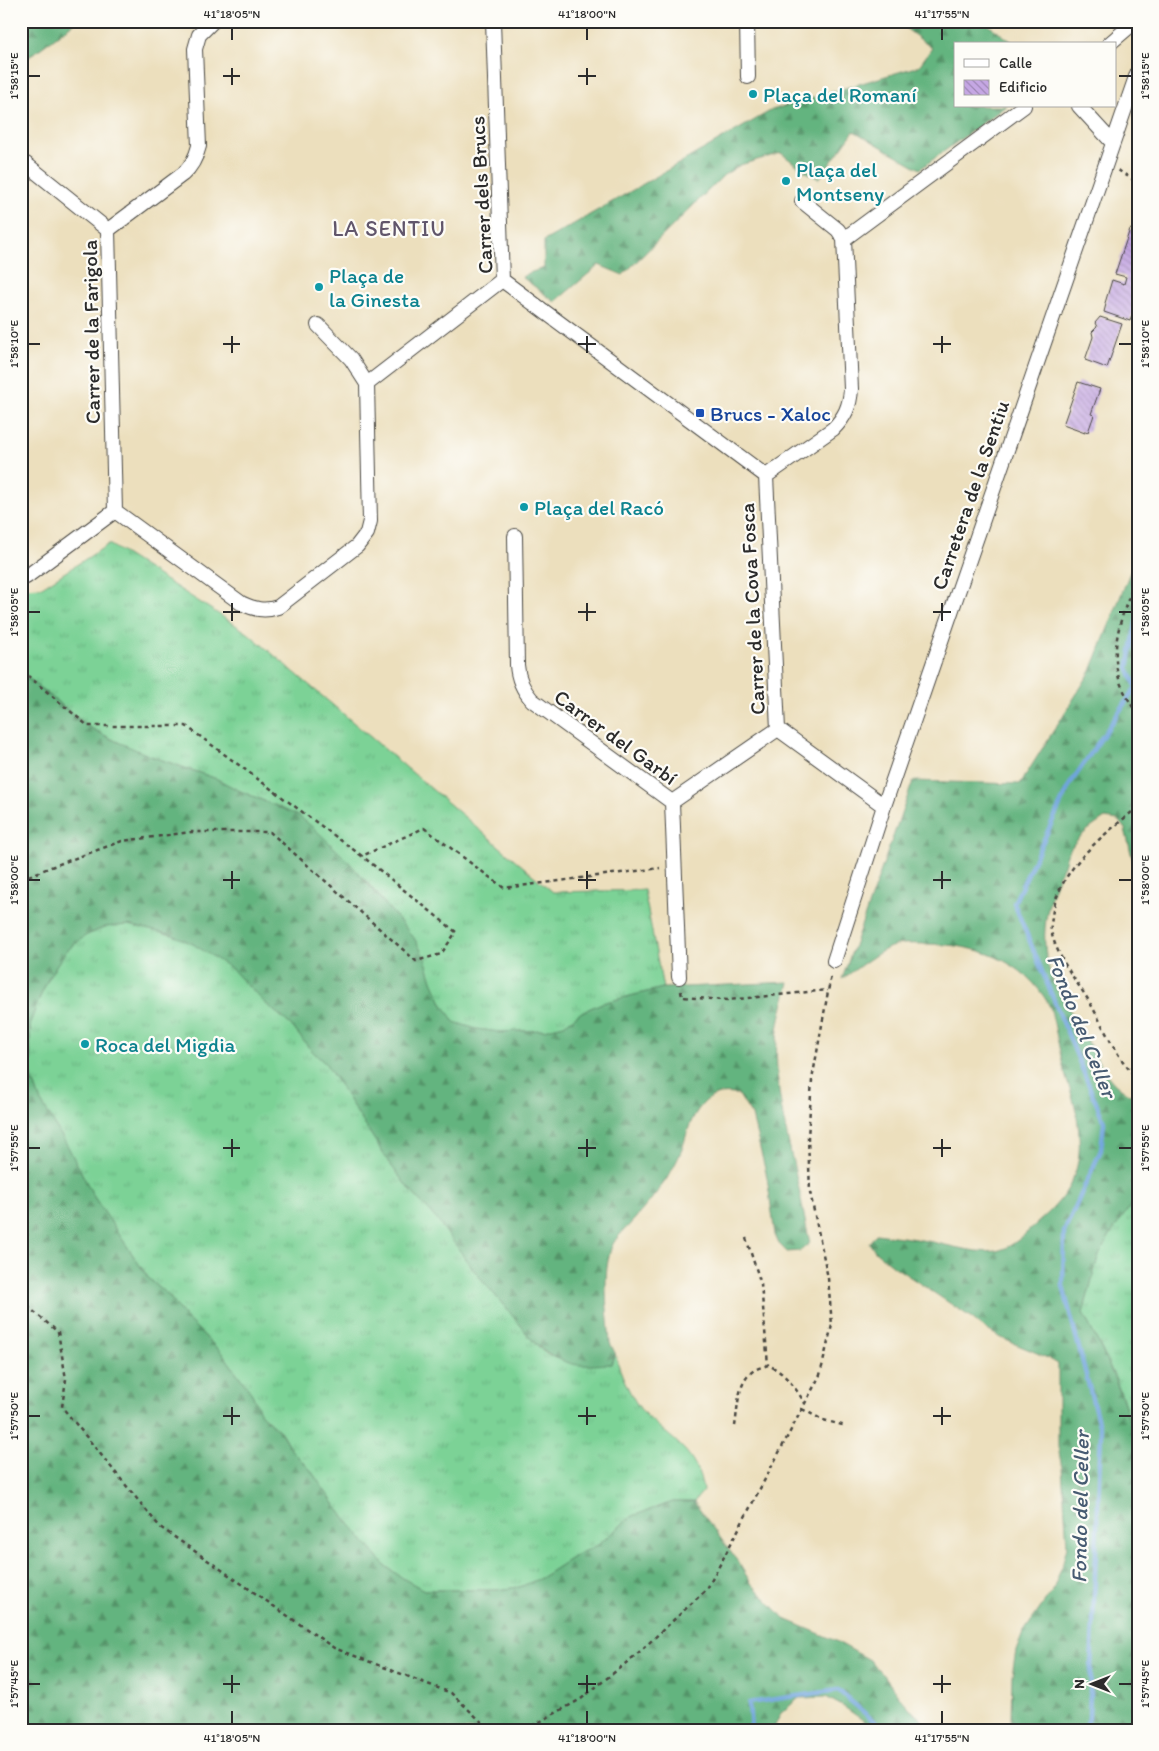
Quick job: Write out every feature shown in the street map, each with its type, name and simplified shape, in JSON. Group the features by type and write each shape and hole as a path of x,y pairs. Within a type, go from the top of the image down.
{"street":[{"name":"Carrer de la Farigola","path":"114,511 108,230 183,174 191,167 197,157 200,146 195,49 199,35 213,21"},
{"name":"Carrer dels Brucs","path":"493,21 502,280 766,476"},
{"path":"747,21 748,77"},
{"path":"1111,42 1136,21"},
{"name":"Carretera de la Sentiu","path":"834,961 884,806 1138,71"},
{"path":"844,239 1021,108"},
{"path":"1081,108 1113,143"},
{"path":"21,163 26,164 108,230"},
{"path":"766,476 833,429 842,420 850,400 844,239 838,230 802,201"},
{"path":"367,384 502,280"},
{"path":"26,577 114,511 241,603 256,609 270,610 278,607 357,546 367,533 370,522 367,384 351,359 318,324"},
{"name":"Carrer de la Cova Fosca","path":"766,476 778,729 884,806"},
{"name":"Carrer del Garbí","path":"515,536 517,665 522,687 532,700 672,802 678,977"},
{"path":"672,802 778,729"}],"path":[{"path":"1106,162 1138,183"},
{"path":"1138,574 1120,618 1114,653 1120,682 1138,716"},
{"path":"21,880 51,867 122,842 192,832 270,832 416,961 441,954 456,932 362,856 186,726 88,726 21,671 26,577"},
{"path":"1138,807 1103,836 1070,870 1054,904 1050,929 1061,958 1088,1000 1127,1068 1138,1079"},
{"path":"362,856 424,828 504,888 674,866"},
{"path":"525,1730 581,1698 636,1655 707,1589 820,1375 832,1326 828,1278 810,1192 808,1137 812,1080 834,961"},
{"path":"678,977 682,997 728,1000 828,990"},
{"path":"746,1238 761,1284 768,1365"},
{"path":"21,1301 58,1332 66,1379 62,1407 160,1527 334,1648 451,1693 490,1730"},
{"path":"735,1426 739,1396 744,1381 754,1370 768,1365 778,1369 790,1381 805,1403"},
{"path":"802,1409 823,1420 846,1426"}],"green space":[{"path":"21,21 77,21 21,63"},
{"path":"896,21 983,21 1012,42 954,42 954,108 1003,108 920,169 854,131 819,179 803,170 781,153 740,165 724,175 623,275 599,265 555,302 522,277 544,268 544,241 772,110 919,66 932,48"},
{"path":"109,544 248,633 553,892 644,890 663,988 602,1003 582,1012 564,1025 544,1030 499,1032 476,1029 453,1022 442,1003 432,981 425,958 414,938 366,881 332,847 279,807 217,779 131,749 89,727 29,679 21,677 21,588 42,587"},
{"path":"1138,552 1138,881 1125,829 1118,820 1105,818 1079,838 1067,855 1047,912 1045,942 1046,957 1056,987 1100,1064 1119,1088 1138,1098 1138,1195 1110,1235 1098,1257 1083,1313 1117,1384 1138,1450 1138,1730 1008,1730 1011,1720 1012,1675 1016,1651 1023,1633 1053,1590 1067,1546 1062,1468 1058,1447 1058,1364 1003,1339 982,1326 895,1267 876,1252 869,1243 876,1234 982,1251 1000,1250 1015,1243 1050,1211 1069,1187 1075,1174 1078,1160 1079,1129 1076,1111 1064,1071 1050,1007 1039,989 1012,965 980,951 962,947 904,944 889,947 842,979 913,781 1020,784 1091,671"},
{"path":"21,677 29,679 89,727 111,739 153,757 217,779 299,816 349,862 414,938 425,958 432,981 442,1003 454,1022 476,1029 499,1032 544,1030 564,1025 582,1012 602,1003 663,988 789,982 778,1030 778,1083 810,1243 800,1251 787,1252 779,1244 775,1235 767,1177 752,1116 739,1095 724,1094 710,1098 702,1105 693,1118 681,1152 666,1180 611,1247 606,1274 606,1286 610,1343 615,1353 611,1364 578,1365 570,1363 554,1357 533,1341 477,1274 438,1221 405,1184 388,1161 326,1064 310,1049 291,1025 265,1003 232,969 193,944 173,935 128,925 105,927 85,936 65,952 50,975 30,1023 31,1074 40,1100 67,1145 94,1197 149,1279 169,1296 184,1316 223,1354 252,1394 261,1414 281,1433 292,1451 309,1468 337,1508 384,1565 424,1590 497,1590 520,1587 541,1578 580,1553 598,1545 632,1516 673,1502 694,1502 751,1583 785,1619 832,1639 870,1660 914,1713 933,1730 877,1730 826,1697 799,1698 781,1713 773,1730 21,1730"},
{"path":"128,925 173,935 213,955 232,969 265,1003 291,1025 310,1049 326,1064 388,1161 405,1184 438,1221 477,1274 538,1346 554,1357 577,1362 611,1364 615,1353 635,1402 645,1414 682,1447 695,1465 703,1491 694,1502 673,1502 632,1516 598,1545 580,1553 541,1578 520,1587 497,1590 424,1590 384,1565 337,1508 309,1468 292,1451 281,1432 261,1414 252,1394 223,1354 184,1316 169,1296 149,1279 94,1197 67,1145 40,1100 31,1074 30,1023 50,975 65,952 85,936 105,927"},
{"path":"1138,1195 1138,1450 1117,1384 1083,1313 1098,1257 1110,1235"}],"building":[{"path":"1130,229 1138,232 1138,299 1133,304 1138,305 1138,309 1136,314 1133,313 1130,321 1104,312 1112,280 1124,284 1126,277 1115,274"},
{"path":"1100,317 1122,324 1107,368 1085,360 1093,337 1092,332 1097,327 1095,323"},
{"path":"1078,382 1100,389 1091,414 1094,415 1088,432 1085,431 1085,433 1063,425"}],"waterway":[{"name":"Fondo del Celler","path":"1138,613 1128,668 1138,691"},
{"name":"Fondo del Celler","path":"1085,1730 1089,1718 1101,1433 1063,1286 1064,1232 1101,1150 1104,1122 1014,903 1070,784 1136,687"},
{"name":"Fondo del Celler","path":"751,1730 749,1703 838,1690 884,1730"}],"place":[{"name":"Plaça del Romaní","path":"753,94"},
{"name":"Plaça del Montseny","path":"786,181"},
{"name":"Plaça de la Ginesta","path":"319,287"},
{"name":"Brucs - Xaloc","path":"700,413"},
{"name":"Plaça del Racó","path":"524,507"},
{"name":"Roca del Migdia","path":"85,1044"}],"district":[{"name":"LA SENTIU","path":"389,228"}]}
